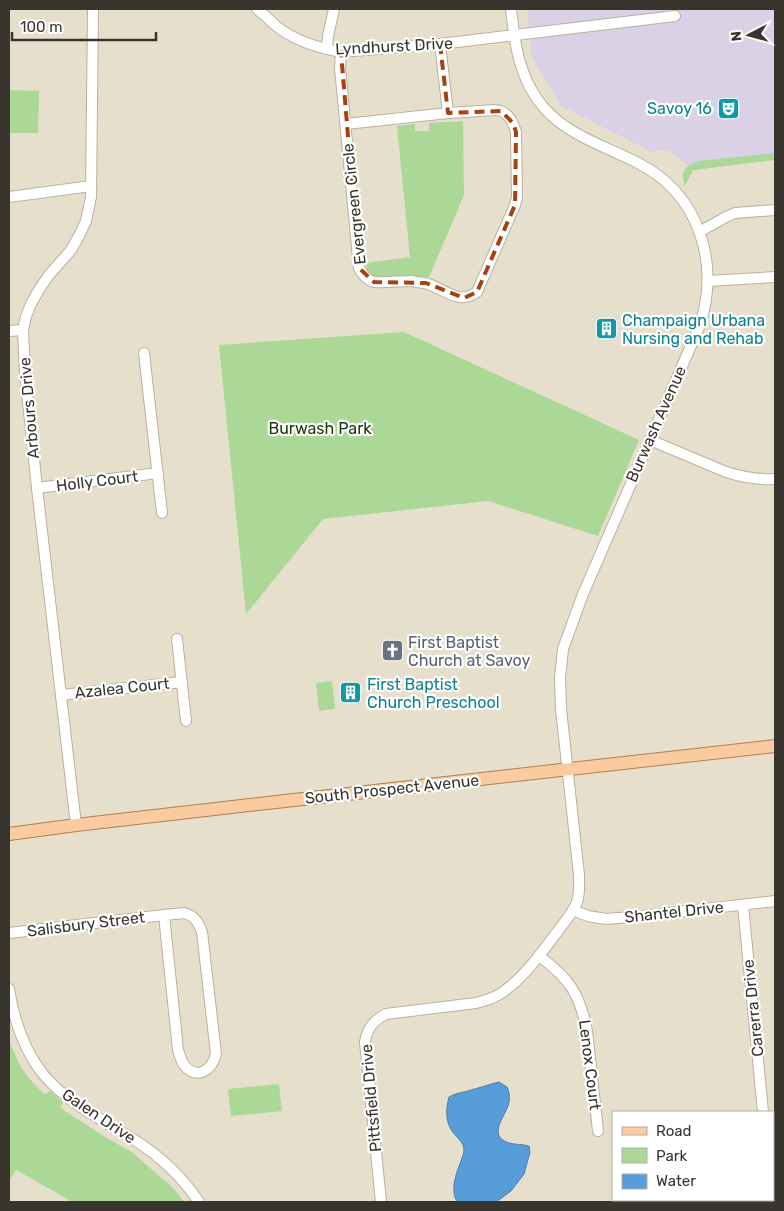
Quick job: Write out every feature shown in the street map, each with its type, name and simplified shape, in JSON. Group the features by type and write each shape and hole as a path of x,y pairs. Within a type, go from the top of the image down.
{"main road":[{"name":"South Prospect Avenue","path":"9,834 775,746"}],"street":[{"name":"Arbours Drive","path":"76,825 37,488 25,373 23,330 29,309 40,288 71,250 86,221 89,208 91,186 93,9"},
{"name":"Lyndhurst Drive","path":"257,9 275,25 303,41 341,52 440,44 675,16"},
{"path":"328,49 328,36 334,9"},
{"name":"Burwash Avenue","path":"511,9 514,36 521,68 534,95 552,117 566,128 581,137 639,163 662,178 686,205 694,219 703,244 707,267 707,295 700,325 583,594 564,649 560,694 568,770"},
{"path":"440,44 448,113"},
{"name":"Evergreen Circle","path":"341,52 340,68 359,268 362,274 374,282 412,281 426,283 464,298 477,292 517,197 516,132 514,123 501,111 448,113 346,124"},
{"path":"9,197 91,186"},
{"path":"699,232 735,213 775,210"},
{"path":"708,281 775,277"},
{"path":"9,331 23,330"},
{"name":"Holly Court","path":"144,353 162,513"},
{"path":"650,440 739,476 775,478"},
{"name":"Holly Court","path":"37,488 158,474"},
{"name":"Azalea Court","path":"177,639 186,721"},
{"name":"Azalea Court","path":"61,695 182,682"},
{"name":"Pittsfield Drive","path":"381,1202 365,1042 368,1030 373,1022 386,1014 476,1003 498,996 507,990 539,956 573,910 578,899 579,875 568,770"},
{"name":"Shantel Drive","path":"573,910 588,916 606,919 775,901"},
{"name":"Carerra Drive","path":"743,905 764,1111"},
{"name":"Salisbury Street","path":"9,933 164,915 190,914 198,922 202,932 216,1054 210,1067 201,1072 191,1071 185,1066 178,1050 164,915"},
{"name":"Lenox Court","path":"539,956 560,972 570,984 585,1017 598,1131"},
{"name":"Galen Drive","path":"9,990 18,1031 44,1074 73,1101 137,1141 157,1156 185,1183 199,1202"}],"highlighted area":[{"path":"440,44 448,113 501,111 513,123 516,132 515,205 477,292 464,298 426,283 374,282 359,268 341,52"}],"shaded area":[{"path":"527,9 775,9 775,160 693,170 668,150 652,152 561,106 532,57"}],"green space":[{"path":"9,90 39,91 38,133 9,133"},
{"path":"463,121 464,195 429,277 375,278 367,274 366,263 410,257 397,126 415,124 415,131 429,131 429,123"},
{"path":"775,153 775,160 693,170 685,186 683,181 685,169 700,161"},
{"name":"Burwash Park","path":"404,332 639,440 598,536 488,501 323,519 246,614 219,345"},
{"path":"332,681 335,709 319,711 316,683"},
{"path":"9,1039 23,1070 39,1089 45,1094 50,1091 63,1103 60,1107 65,1111 132,1152 174,1189 184,1202 73,1202 16,1170 9,1181"},
{"path":"279,1084 282,1111 231,1116 228,1089"}],"water":[{"path":"499,1082 507,1087 509,1101 499,1127 499,1136 509,1143 529,1146 530,1152 524,1174 511,1191 496,1202 457,1202 454,1182 464,1150 463,1144 448,1123 449,1097"}],"place":[{"name":"Savoy 16","path":"728,108"},
{"name":"Champaign Urbana Nursing and Rehab","path":"606,329"},
{"name":"First Baptist Church at Savoy","path":"392,651"},
{"name":"First Baptist Church Preschool","path":"351,693"}]}
